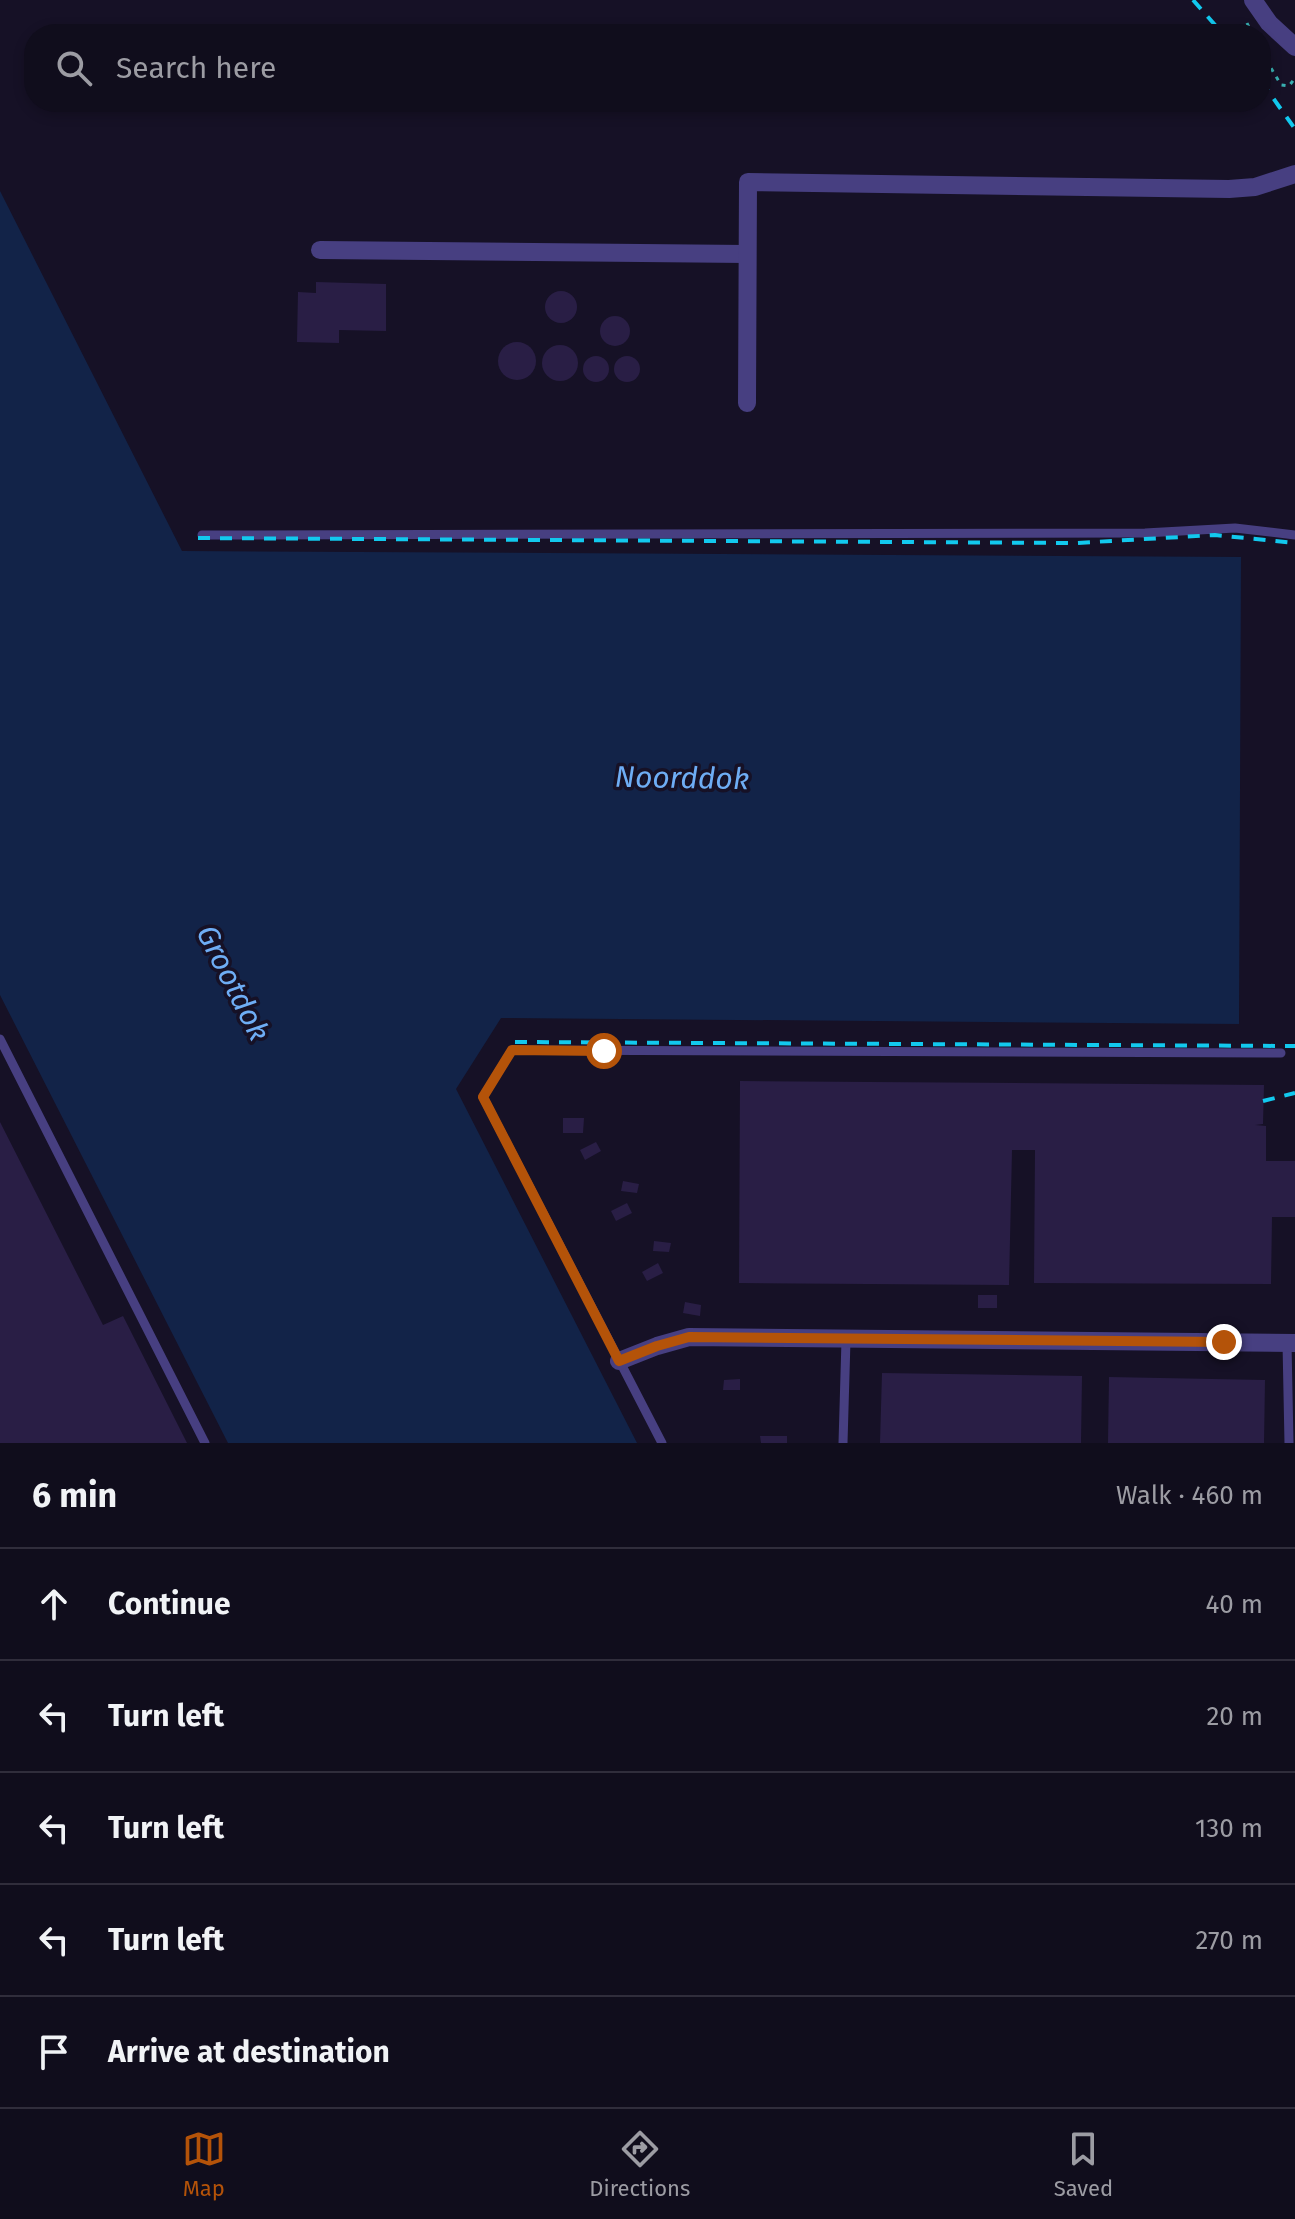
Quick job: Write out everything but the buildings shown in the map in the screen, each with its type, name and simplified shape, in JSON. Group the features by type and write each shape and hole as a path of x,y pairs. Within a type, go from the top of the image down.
{"street":[{"path":"1253,0 1270,24"},
{"path":"1271,25 1295,47"},
{"path":"747,403 748,182 1229,189 1264,185 1295,174"},
{"path":"320,250 747,254"},
{"path":"619,1361 689,1337 1291,1343"}],"lane":[{"path":"202,535 1145,533 1235,528 1295,535"},
{"path":"0,1039 205,1443"},
{"path":"662,1443 483,1097 512,1050 1281,1053"},
{"path":"843,1443 846,1340"},
{"path":"1289,1443 1291,1343"}],"path":[{"path":"1271,70 1277,81 1285,86 1295,78"},
{"path":"1292,83 1295,89"}],"water":[{"path":"0,191 182,551 1241,557 1239,1024 501,1018 456,1089 637,1443 228,1443 0,995"}],"railway":[{"path":"1193,0 1214,24"},
{"path":"1271,95 1295,129"},
{"path":"198,538 1076,543 1215,535 1295,543"},
{"path":"515,1042 1295,1046"},
{"path":"1263,1101 1295,1093"}],"route":[{"path":"604,1051 512,1050 483,1097 619,1361 689,1337 1224,1342"}],"water label":[{"name":"Noorddok","path":"682,778"},
{"name":"Grootdok","path":"233,983"}]}
